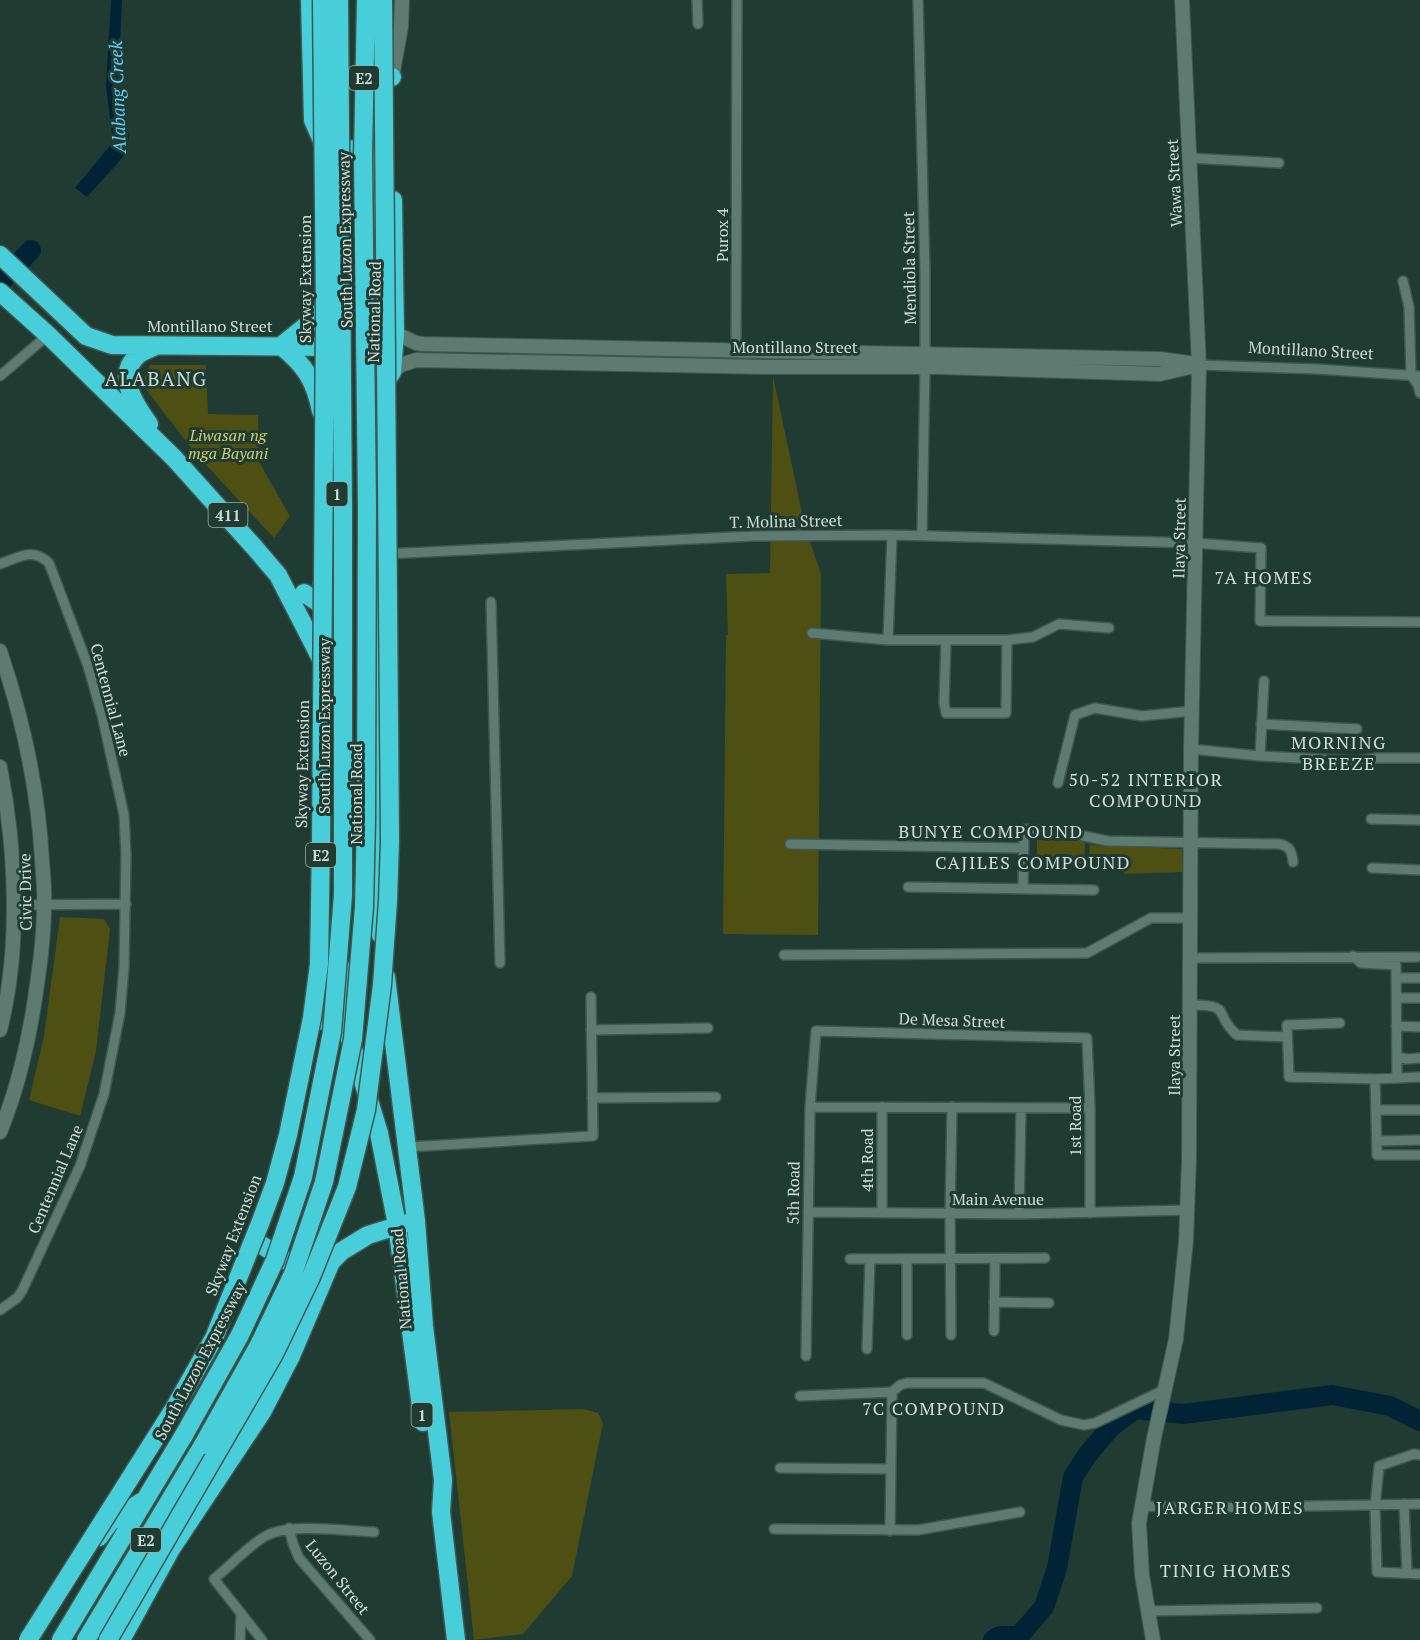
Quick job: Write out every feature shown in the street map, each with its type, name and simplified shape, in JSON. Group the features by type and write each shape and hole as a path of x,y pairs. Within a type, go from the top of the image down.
{"highway":[{"path":"310,0 313,120"},
{"name":"Skyway Extension","path":"28,1640 175,1407 214,1338 275,1183 288,1135 312,1018 319,964 321,831 326,315 322,0"},
{"name":"South Luzon Expressway","path":"61,1640 146,1499 240,1335 275,1260 303,1177 332,1032 343,895 339,0"},
{"name":"South Luzon Expressway","path":"87,1637 203,1445 259,1345 293,1274 324,1182 353,1039 364,907 366,820 367,507 363,156 366,0"},
{"name":"E2","path":"108,1640 274,1354 311,1277 347,1187 366,1110 382,985 390,841 383,0"},
{"name":"National Road","path":"388,0 387,27 393,77 395,333 393,372 377,396 376,891 416,1221 424,1326 443,1480 441,1512"},
{"path":"313,120 337,84 356,74 393,77"},
{"name":"National Road","path":"313,120 334,171 339,694 337,898 349,1036 379,1133 398,1225 424,1429 433,1484 441,1512 456,1640"},
{"path":"334,171 339,155 350,149 360,149 371,158 374,168 372,373 377,396"},
{"name":"Montillano Street","path":"3,257 86,336 112,345 336,347"},
{"path":"304,593 315,602 319,603 322,600 323,426 316,388 300,360 281,346 317,317 331,297 335,277"},
{"name":"411","path":"5,296 174,458 226,513 278,575 339,694"},
{"path":"155,346 139,355 129,367 127,378 137,408 174,458"},
{"name":"411","path":"278,575 304,593 338,640"},
{"path":"338,860 346,885 355,896 363,897 376,891"},
{"path":"18,1640 91,1529 220,1321 257,1242 278,1184 292,1135 329,978 337,898"},
{"path":"359,1066 369,1069 383,1068 396,1063"},
{"path":"257,1242 293,1265 321,1268 342,1251 368,1235 416,1221"},
{"path":"121,1640 171,1549 262,1412 291,1356 331,1262"},
{"path":"32,1640 110,1522 146,1499"}],"main road":[{"path":"393,77 401,27 402,0"},
{"name":"Wawa Street","path":"1182,0 1199,365"},
{"name":"Montillano Street","path":"395,333 416,343 636,350 741,350 1160,374 1199,365"},
{"path":"416,343 416,360"},
{"path":"741,350 745,366"},
{"path":"763,351 764,367"},
{"name":"Montillano Street","path":"393,372 401,365 416,360 764,367 925,360"},
{"name":"Ilaya Street","path":"1153,1640 1139,1549 1139,1523 1178,1325 1188,1210 1191,750 1199,365"},
{"name":"Civic Drive","path":"0,651 20,717 32,769 38,811 45,904 41,958 28,1040 17,1083 0,1132"},
{"name":"Civic Drive","path":"0,767 11,848 14,905 6,995 0,1030"}],"street":[{"path":"697,0 698,24"},
{"name":"Purox 4","path":"737,0 741,350"},
{"name":"Mendiola Street","path":"918,0 925,360 922,536"},
{"path":"1190,158 1279,163"},
{"path":"1403,281 1409,307 1415,376 1420,393"},
{"path":"0,376 48,335"},
{"name":"Montillano Street","path":"1199,365 1317,369 1415,376"},
{"path":"888,640 892,535"},
{"name":"T. Molina Street","path":"377,554 754,536 892,535 1196,543 1261,548 1260,621 1420,622"},
{"name":"Centennial Lane","path":"0,564 30,553 41,555 49,563 68,610 102,715 124,815 126,855 126,904 120,1013 104,1094 80,1166 22,1291 17,1298 1,1310"},
{"path":"491,602 500,963"},
{"path":"812,633 888,640 1007,640 1033,637 1059,624 1109,628"},
{"path":"946,640 944,703 946,713 987,714 1006,713 1007,640"},
{"path":"1260,756 1264,681"},
{"path":"1058,783 1075,715 1095,708 1142,716 1192,711"},
{"path":"1261,724 1357,729"},
{"path":"1191,750 1357,761 1377,758 1420,758"},
{"path":"1371,819 1420,820"},
{"path":"1023,889 1024,829 1059,831 1108,841 1285,845 1292,853 1293,862"},
{"path":"790,844 1024,848"},
{"path":"1372,868 1420,870"},
{"path":"908,887 1094,890"},
{"path":"14,905 126,904"},
{"path":"784,955 1087,953 1151,918 1191,918"},
{"path":"1353,956 1361,963 1396,965 1397,1078"},
{"path":"1191,958 1417,957"},
{"path":"1397,978 1420,978"},
{"path":"408,1147 593,1136 591,997"},
{"path":"1397,998 1420,998"},
{"path":"1191,1005 1219,1007 1231,1030 1237,1035 1287,1037"},
{"path":"1340,1023 1287,1025 1289,1077 1375,1079 1420,1077"},
{"path":"1396,1026 1420,1027"},
{"path":"591,1030 708,1028"},
{"name":"De Mesa Street","path":"816,1031 1087,1038"},
{"name":"5th Road","path":"806,1356 810,1107 816,1031"},
{"name":"1st Road","path":"1087,1038 1090,1108 1090,1214"},
{"path":"1397,1057 1420,1059"},
{"path":"1375,1079 1377,1155 1420,1155"},
{"path":"592,1098 716,1097"},
{"path":"810,1107 1090,1108"},
{"name":"4th Road","path":"882,1107 882,1214"},
{"path":"951,1335 952,1107"},
{"path":"1019,1214 1021,1108"},
{"path":"1376,1110 1420,1110"},
{"path":"1377,1141 1420,1140"},
{"name":"Main Avenue","path":"808,1212 1090,1214 1188,1210"},
{"path":"850,1259 1045,1258"},
{"path":"867,1349 870,1259"},
{"path":"907,1259 907,1335"},
{"path":"994,1331 995,1259"},
{"path":"994,1302 1049,1303"},
{"path":"800,1396 892,1392 900,1384 908,1383 984,1383 1060,1420 1084,1425 1095,1423 1165,1394"},
{"path":"890,1531 892,1392"},
{"path":"1420,1455 1414,1454 1379,1466 1375,1506 1376,1570 1378,1572 1420,1574"},
{"path":"780,1468 891,1469"},
{"path":"1404,1504 1407,1572"},
{"path":"1142,1506 1204,1508 1420,1504"},
{"path":"774,1529 918,1530 1020,1512"},
{"path":"262,1640 214,1579 263,1537 275,1531 289,1528 374,1532"},
{"name":"Luzon Street","path":"289,1528 299,1557 370,1640"},
{"path":"1148,1611 1317,1608"},
{"path":"240,1640 241,1615"}],"green space":[{"name":"Liwasan ng mga Bayani","path":"150,365 206,365 208,414 258,415 259,462 290,516 274,538 195,453 142,384"},
{"path":"773,376 805,527 821,574 818,935 723,934 726,635 728,635 726,574 770,573"},
{"path":"1037,840 1085,841 1084,864 1037,862"},
{"path":"1090,845 1182,849 1183,872 1125,874 1120,868 1088,866"},
{"path":"60,917 104,919 110,929 96,1051 80,1116 29,1100 44,1036"},
{"path":"583,1409 598,1413 603,1423 572,1576 523,1634 474,1640 449,1412"}],"water":[{"path":"111,0 122,0 118,83 129,138 123,157 87,197 75,188 113,142 106,86"}],"waterway":[{"name":"Alabang Creek","path":"0,283 31,250"},
{"path":"993,1640 1000,1636 1019,1636 1044,1607 1057,1568 1073,1477 1088,1454 1111,1427 1135,1409 1183,1414 1332,1395 1390,1406 1420,1421"}],"district":[{"name":"ALABANG","path":"156,378"},
{"name":"7A HOMES","path":"1264,577"},
{"name":"MORNING BREEZE","path":"1339,752"},
{"name":"50-52 INTERIOR COMPOUND","path":"1146,789"},
{"name":"BUNYE COMPOUND","path":"991,831"},
{"name":"CAJILES COMPOUND","path":"1033,862"},
{"name":"7C COMPOUND","path":"934,1408"},
{"name":"JARGER HOMES","path":"1230,1507"},
{"name":"TINIG HOMES","path":"1226,1570"}]}
